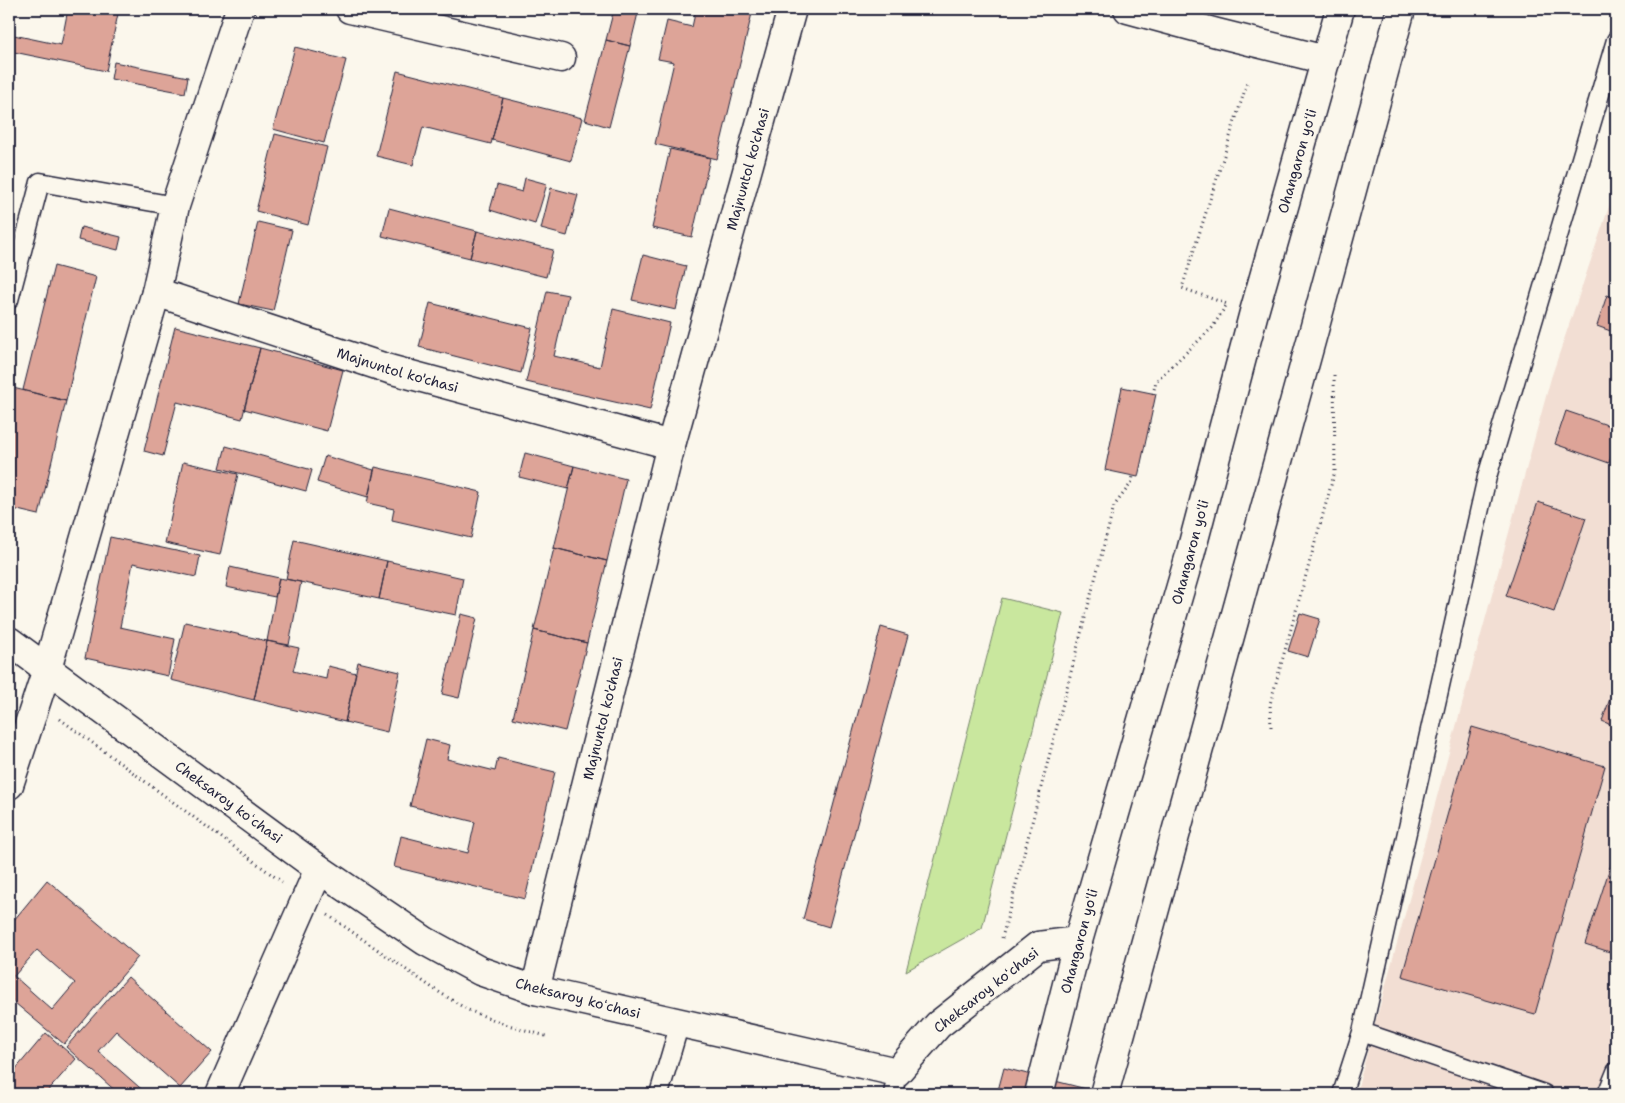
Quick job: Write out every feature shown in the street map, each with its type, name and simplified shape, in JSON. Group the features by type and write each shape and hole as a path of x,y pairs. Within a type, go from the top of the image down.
{"main road":[{"path":"9,785 47,669 156,292 175,206 240,9"},
{"path":"350,9 562,58"},
{"name":"Majnuntol ko'chasi","path":"535,990 671,446 792,9"},
{"path":"1128,9 1326,60"},
{"name":"Ohangaron yoʻli","path":"1039,1094 1078,941 1190,555 1254,312 1340,9"},
{"path":"1104,1094 1317,320 1400,9"},
{"name":"Majnuntol ko'chasi","path":"156,292 389,369 671,446"},
{"name":"Cheksaroy koʻchasi","path":"9,641 319,869 424,941 480,971 535,990 680,1023 895,1083 938,1025 1038,946 1078,941"},
{"path":"220,1094 319,869"}],"lane":[{"path":"1342,1094 1362,1032 1487,477 1616,40"},
{"path":"9,300 40,182 175,206"},
{"path":"659,1094 680,1023"},
{"path":"1362,1032 1544,1094"},
{"path":"1608,1094 1616,1072"}],"path":[{"path":"1153,394 1156,381 1212,328 1227,304 1182,288 1248,80"},
{"path":"1272,728 1270,704 1335,471 1334,368"},
{"path":"1002,938 1114,506 1132,482 1133,476"}],"shaded area":[{"path":"1616,186 1616,1094 1356,1094 1551,378"}],"green space":[{"path":"1002,598 1063,613 982,928 906,971"}],"building":[{"path":"68,9 119,9 106,71 9,51 9,34 61,45"},
{"path":"614,9 639,9 630,46 606,40"},
{"path":"696,9 753,9 717,159 655,144 674,62 658,59 667,21 692,27"},
{"path":"606,40 630,46 609,127 585,120"},
{"path":"295,47 346,60 324,143 273,129"},
{"path":"114,62 188,77 185,93 111,79"},
{"path":"397,71 503,98 491,144 423,127 413,165 376,156"},
{"path":"503,98 582,118 571,161 492,140"},
{"path":"275,134 327,147 308,225 256,211"},
{"path":"670,149 710,158 692,237 652,228"},
{"path":"525,178 547,184 535,224 490,210 497,185 522,192"},
{"path":"551,188 578,195 567,236 541,229"},
{"path":"389,208 477,231 470,258 382,236"},
{"path":"258,222 292,230 273,311 239,304"},
{"path":"81,227 121,237 118,250 78,240"},
{"path":"477,231 553,250 546,277 470,258"},
{"path":"643,255 686,266 676,310 632,300"},
{"path":"54,266 96,277 66,401 23,390"},
{"path":"547,291 568,295 554,356 600,367 613,309 670,323 650,410 526,382"},
{"path":"1607,295 1616,298 1616,333 1597,326"},
{"path":"430,303 532,328 521,373 419,347"},
{"path":"175,327 260,348 242,419 177,402 163,456 144,451"},
{"path":"260,348 343,370 327,431 244,409"},
{"path":"9,387 66,401 39,515 9,508"},
{"path":"1122,387 1156,394 1138,477 1105,470"},
{"path":"1566,411 1616,428 1616,442 1609,463 1555,444"},
{"path":"226,446 312,470 306,491 220,468"},
{"path":"525,453 574,466 568,489 519,477"},
{"path":"325,456 374,470 368,497 317,482"},
{"path":"183,462 238,474 220,555 165,543"},
{"path":"574,466 626,479 607,561 554,548"},
{"path":"375,467 481,492 471,538 392,520 394,509 367,503"},
{"path":"1538,502 1586,518 1554,612 1506,596"},
{"path":"110,537 200,556 196,577 133,563 120,627 175,639 168,676 85,658"},
{"path":"294,540 387,561 379,599 286,579"},
{"path":"554,548 607,561 587,643 534,630"},
{"path":"387,561 463,578 456,615 379,599"},
{"path":"230,567 279,578 275,597 226,587"},
{"path":"279,578 301,582 289,645 267,641"},
{"path":"1300,613 1320,619 1308,657 1288,651"},
{"path":"461,614 477,618 459,698 442,694"},
{"path":"185,622 267,641 254,700 171,680"},
{"path":"881,627 908,635 829,927 803,919"},
{"path":"534,630 587,643 565,731 513,718"},
{"path":"267,641 299,648 293,671 326,679 328,666 356,673 345,722 254,700"},
{"path":"358,662 400,672 387,732 345,722"},
{"path":"1616,682 1616,727 1602,721"},
{"path":"1472,727 1605,766 1535,1014 1402,976"},
{"path":"426,739 450,745 447,759 495,771 498,758 555,772 525,899 394,867 401,836 468,853 475,822 410,806"},
{"path":"1616,849 1616,954 1585,944"},
{"path":"47,880 138,957 64,1044 9,998 9,926","holes":["37,950 75,983 52,1010 14,976"]},
{"path":"128,977 212,1052 180,1088 116,1031 98,1051 147,1094 119,1094 66,1047"},
{"path":"46,1033 76,1059 45,1094 9,1094 9,1077"},
{"path":"1004,1068 1106,1094 997,1094"}]}
